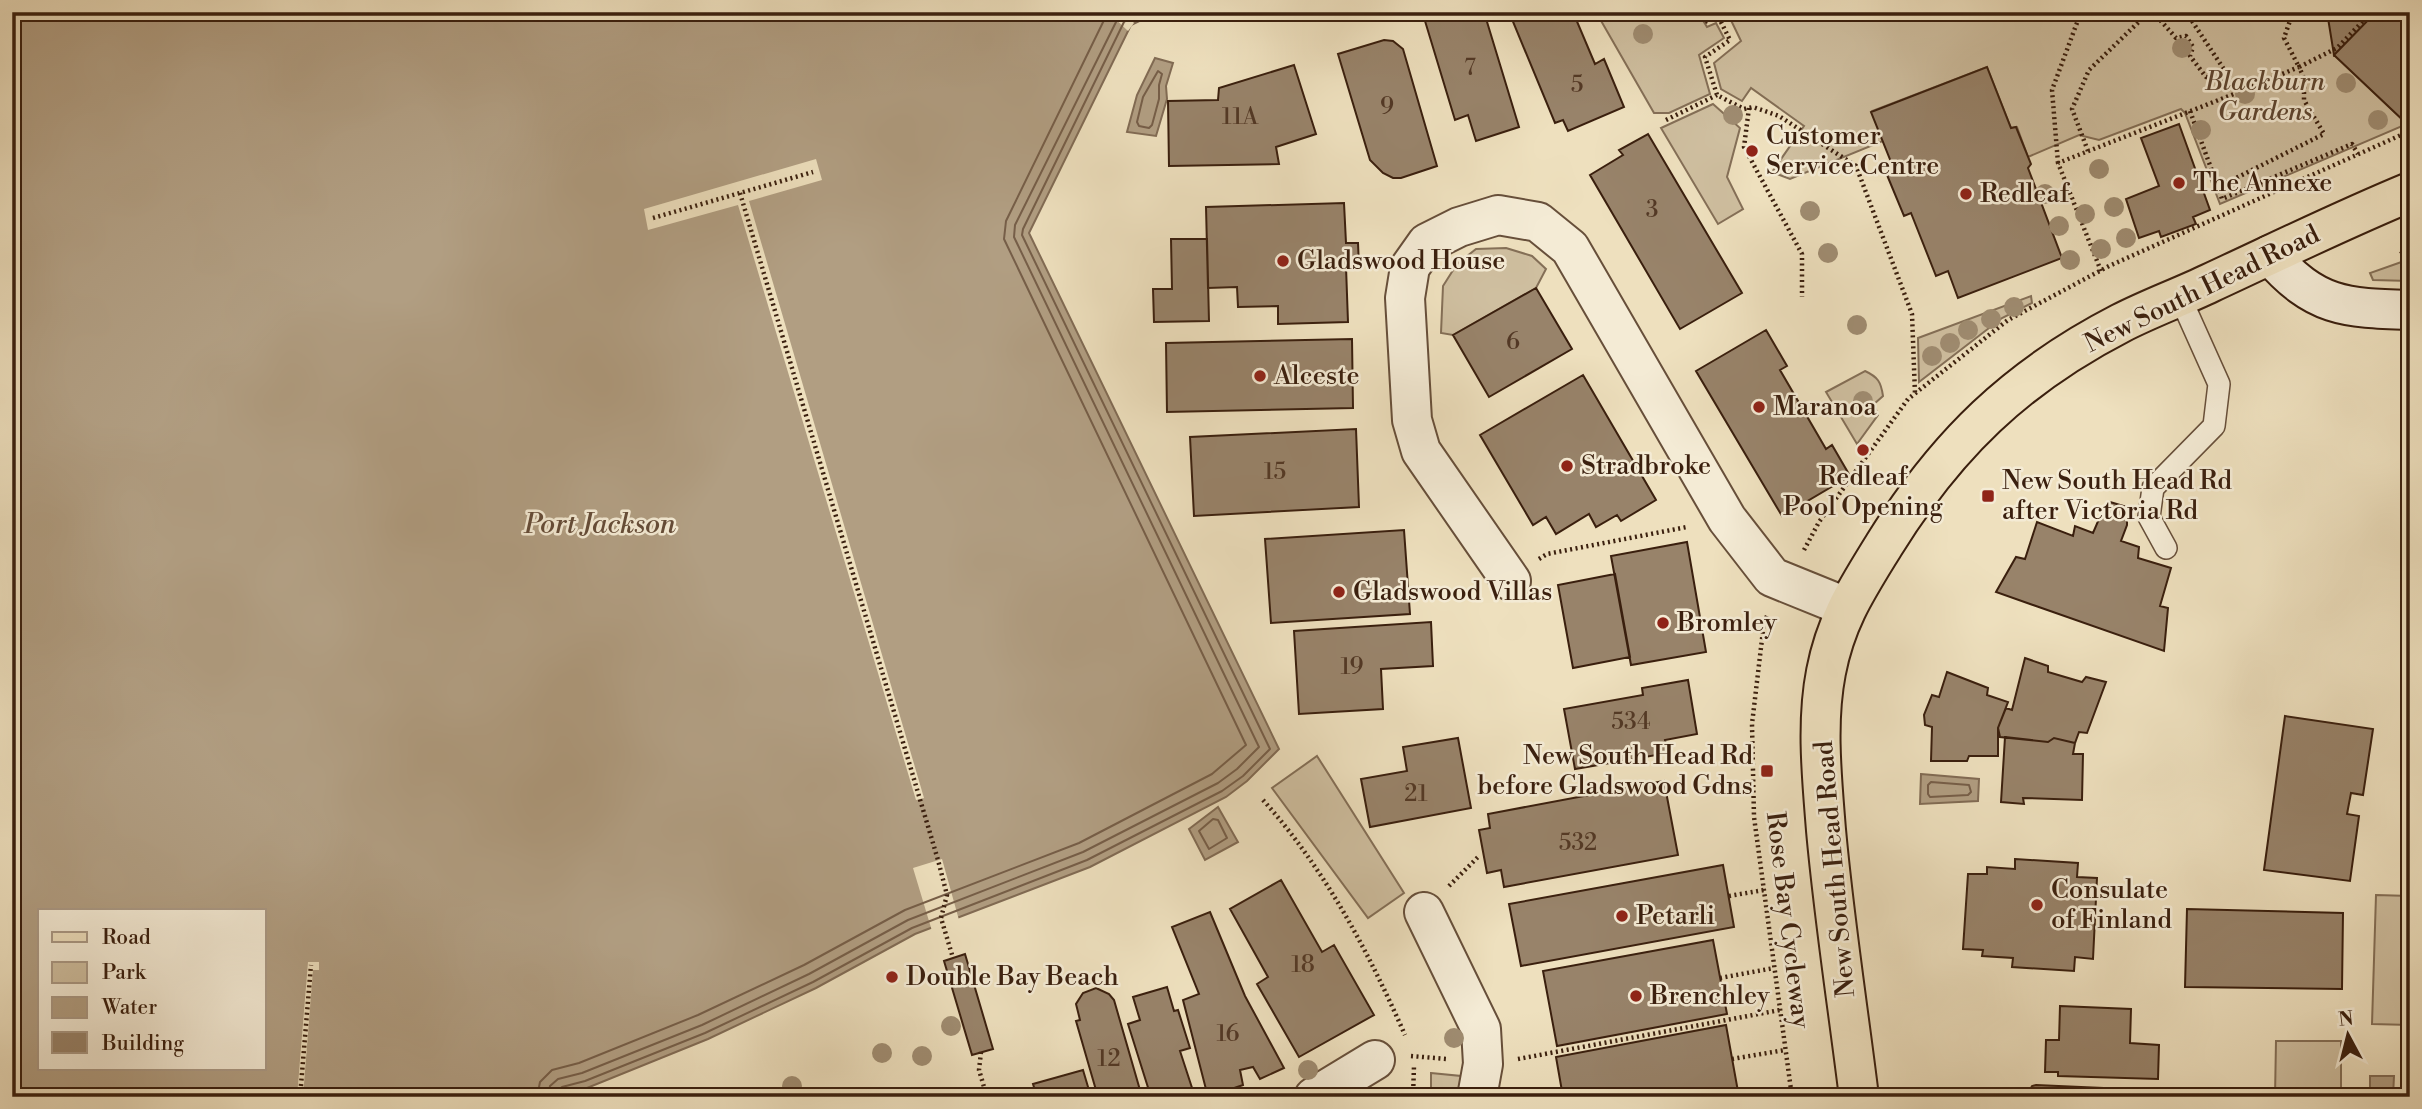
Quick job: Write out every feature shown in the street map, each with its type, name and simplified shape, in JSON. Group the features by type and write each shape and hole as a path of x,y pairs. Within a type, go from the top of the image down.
{"main road":[{"name":"New South Head Road","path":"1859,1097 1830,871 1822,759 1826,674 1846,607 1893,530 1949,453 1994,408 2049,366 2121,323 2410,192"}],"street":[{"path":"1511,580 1421,451 1412,420 1405,298 1410,267 1427,243 1459,227 1498,215 1538,222 1570,248 1727,519 1772,577 1846,607"},
{"path":"2270,255 2299,285 2331,302 2347,307 2410,310"},
{"path":"1435,901 1481,1030 1480,1080"},
{"path":"1314,1097 1375,1060"}],"lane":[{"path":"2166,548 2150,517 2152,488 2214,426 2219,384 2180,297"}],"path":[{"path":"2081,12 2052,90 2058,163 2101,271"},
{"path":"2105,12 2112,12"},
{"path":"2088,150 2071,109 2090,70 2151,12 2176,38 2186,36 2193,47 2190,56 2206,76 2231,80"},
{"path":"2186,12 2239,92"},
{"path":"2218,187 2324,134 2304,100 2304,78 2284,38 2293,12"},
{"path":"2058,163 2299,67 2337,48 2366,18 2361,12"},
{"path":"1705,22 1717,14 1730,40 1705,57 1717,95 1744,109 1753,107 1787,120 1856,166 1912,314 1915,394"},
{"path":"1666,120 1717,95"},
{"path":"1749,108 1744,147 1802,254 1802,297"},
{"path":"2190,111 2222,199 2353,144 2358,154"},
{"path":"653,218 813,172"},
{"path":"740,193 938,860 947,895 941,918 953,958"},
{"path":"2401,251 2410,264"},
{"path":"1511,580 1547,554 1692,526"},
{"name":"Rose Bay Cycleway","path":"1763,622 1752,724 1755,817 1792,1097"},
{"path":"1264,800 1338,901 1376,969 1414,1055 1413,1097"},
{"path":"1435,901 1480,855"},
{"path":"1729,896 1763,890"},
{"path":"300,1097 311,965"},
{"path":"1720,978 1774,968"},
{"path":"1539,1055 1780,1010"},
{"path":"1732,1059 1785,1051"},
{"path":"981,1052 979,1070 987,1097"},
{"path":"1375,1060 1414,1055 1480,1080"}],"green space":[{"path":"1596,12 1710,12 1701,17 1707,27 1716,23 1724,38 1699,55 1710,94 1669,113 1654,113"},
{"name":"Blackburn Gardens","path":"1727,12 2334,12 2334,55 2407,124 2220,204 2185,113 2181,109 2099,140 2079,135 2028,157 2017,127 2011,128 1987,67 1872,111 1883,141 1790,179 1772,172 1804,126 1751,88 1742,101 1721,89 1714,63 1741,41"},
{"path":"1713,104 1740,128 1727,177 1743,209 1718,224 1661,128"},
{"path":"1506,248 1532,256 1546,269 1536,288 1453,335 1441,333 1443,286 1457,264 1476,249"},
{"path":"2410,259 2410,281 2373,280 2370,273"},
{"path":"2031,296 2032,303 2002,318 1919,382 1918,338"},
{"path":"1865,371 1878,380 1883,396 1874,404 1878,415 1857,444 1826,392"},
{"path":"1317,756 1404,893 1368,918 1272,788"},
{"path":"2376,895 2410,896 2410,1025 2372,1024"},
{"path":"2276,1041 2341,1041 2341,1097 2275,1097"},
{"path":"1431,1073 1461,1076 1459,1097 1431,1097"}],"water":[{"name":"Port Jackson","path":"12,12 1158,12 1131,25 1029,233 1279,749 1247,781 1226,797 1090,867 915,934 816,988 708,1039 587,1088 551,1097 12,1097"},
{"path":"1155,58 1173,63 1166,86 1167,99 1156,136 1127,132 1137,95"},
{"path":"1921,774 1979,779 1978,801 1920,804"},
{"path":"1218,807 1238,842 1205,860 1189,829"},
{"path":"2370,1076 2394,1076 2393,1097 2370,1097"}],"pier":[{"path":"1108,12 1123,12 1134,23 1128,31"},
{"path":"816,159 822,180 749,201 924,798 916,800 738,205 648,230 644,209"},
{"path":"942,859 959,920 932,931 913,868"},
{"path":"308,962 319,962 319,970 313,970 303,1097 297,1097"}],"building":[{"path":"1454,12 1484,12 1519,127 1476,141 1468,115 1455,120 1425,21"},
{"path":"1509,12 1573,12 1595,64 1604,59 1624,107 1568,131 1563,120 1555,123"},
{"path":"2334,12 2376,12 2334,55 2328,18"},
{"path":"2376,12 2410,12 2410,122 2407,124 2334,55"},
{"path":"1384,40 1393,41 1403,49 1437,166 1401,178 1393,178 1383,173 1370,160 1338,54"},
{"path":"1294,65 1316,134 1276,147 1279,164 1169,166 1168,101 1218,100 1219,88"},
{"name":"Redleaf","path":"1987,67 2011,128 2016,127 2031,164 2028,168 2062,258 1958,298 1948,271 1936,276 1911,213 1904,216 1887,175 1895,172 1871,112"},
{"name":"The Annexe","path":"2179,124 2210,210 2193,217 2196,224 2161,237 2159,231 2139,238 2126,199 2159,186 2141,138"},
{"path":"1648,134 1742,293 1680,329 1590,175 1623,155 1619,150"},
{"name":"Gladswood House","path":"1344,203 1346,243 1358,243 1359,266 1346,267 1348,322 1278,324 1278,306 1238,307 1237,287 1208,288 1206,207"},
{"path":"1171,239 1207,239 1209,321 1154,322 1153,289 1172,289"},
{"path":"1536,288 1572,349 1489,397 1453,335"},
{"name":"Maranoa","path":"1766,330 1787,366 1780,370 1826,449 1832,445 1850,476 1782,516 1696,371"},
{"name":"Alceste","path":"1352,339 1353,408 1167,412 1166,343"},
{"name":"Stradbroke","path":"1583,375 1656,500 1621,521 1617,515 1596,527 1589,514 1556,534 1546,517 1533,525 1480,435"},
{"path":"1356,429 1359,507 1194,516 1190,437"},
{"path":"2110,502 2127,507 2127,525 2121,541 2139,547 2138,558 2171,568 2160,606 2168,608 2164,651 1996,592 2016,557 2025,559 2037,522 2073,536 2075,526 2093,533"},
{"name":"Gladswood Villas","path":"1404,530 1410,614 1271,623 1265,539"},
{"name":"Bromley","path":"1687,542 1706,652 1631,665 1611,556"},
{"path":"1615,574 1630,657 1573,668 1558,585"},
{"path":"1431,622 1433,666 1381,669 1383,709 1299,714 1294,631"},
{"path":"2025,658 2048,666 2048,672 2082,682 2086,677 2106,682 2087,733 2079,732 2075,743 2054,738 2048,742 2000,737 1998,728 2006,708 2012,710"},
{"path":"1947,672 1988,688 1987,695 2008,702 1998,728 1998,756 1969,756 1967,761 1931,761 1932,727 1925,725 1924,715 1932,695 1939,697"},
{"path":"1688,680 1697,734 1665,740 1668,753 1575,769 1564,709 1643,695 1642,688"},
{"path":"2285,716 2373,729 2363,795 2351,793 2347,814 2359,816 2350,881 2264,870"},
{"path":"2005,737 2048,742 2054,738 2075,743 2073,754 2083,754 2082,800 2023,798 2024,804 2001,802"},
{"path":"1458,738 1471,808 1370,827 1361,779 1407,771 1403,747"},
{"path":"1664,781 1678,855 1504,887 1501,870 1487,873 1479,830 1490,828 1488,814"},
{"path":"2015,859 2078,863 2077,877 2097,878 2093,959 2075,957 2074,971 2012,967 2013,958 1982,956 1983,950 1963,949 1968,874 1987,874 1987,867 2015,869"},
{"name":"Petarli","path":"1723,865 1734,927 1521,966 1509,904"},
{"path":"1281,880 1322,952 1334,945 1374,1015 1299,1057 1257,984 1268,977 1230,909"},
{"path":"2187,909 2343,913 2342,989 2185,987"},
{"path":"1210,912 1245,996 1284,1068 1260,1079 1253,1067 1240,1070 1243,1085 1208,1097 1183,1000 1199,994 1172,927"},
{"name":"Brenchley","path":"1713,940 1727,1014 1557,1046 1543,971"},
{"path":"965,954 993,1049 972,1055 944,961"},
{"path":"1167,987 1174,1011 1178,1010 1190,1048 1180,1051 1195,1097 1151,1097 1128,1024 1140,1020 1133,997"},
{"path":"1096,988 1109,994 1114,1000 1142,1097 1098,1097 1076,1021 1080,1020 1076,1004 1083,993"},
{"path":"2060,1006 2131,1009 2130,1043 2159,1045 2158,1079 2058,1076 2058,1072 2045,1072 2046,1040 2059,1040"},
{"path":"1726,1025 1739,1097 1563,1097 1556,1057"},
{"path":"1083,1070 1091,1097 1037,1097 1033,1084"},
{"path":"2032,1086 2148,1090 2148,1097 2026,1097"},
{"path":"2172,1089 2243,1091 2243,1097 2164,1097"}],"place":[{"name":"Customer Service Centre","path":"1752,151"},
{"name":"The Annexe","path":"2179,183"},
{"name":"Redleaf","path":"1966,194"},
{"name":"Gladswood House","path":"1283,261"},
{"name":"Alceste","path":"1260,376"},
{"name":"Maranoa","path":"1759,407"},
{"name":"Redleaf Pool Opening","path":"1863,450"},
{"name":"Stradbroke","path":"1567,466"},
{"name":"New South Head Rd after Victoria Rd","path":"1988,496"},
{"name":"Gladswood Villas","path":"1339,592"},
{"name":"Bromley","path":"1663,623"},
{"name":"New South Head Rd before Gladswood Gdns","path":"1767,771"},
{"name":"Consulate of Finland","path":"2037,905"},
{"name":"Petarli","path":"1622,916"},
{"name":"Double Bay Beach","path":"892,977"},
{"name":"Brenchley","path":"1636,996"}]}
